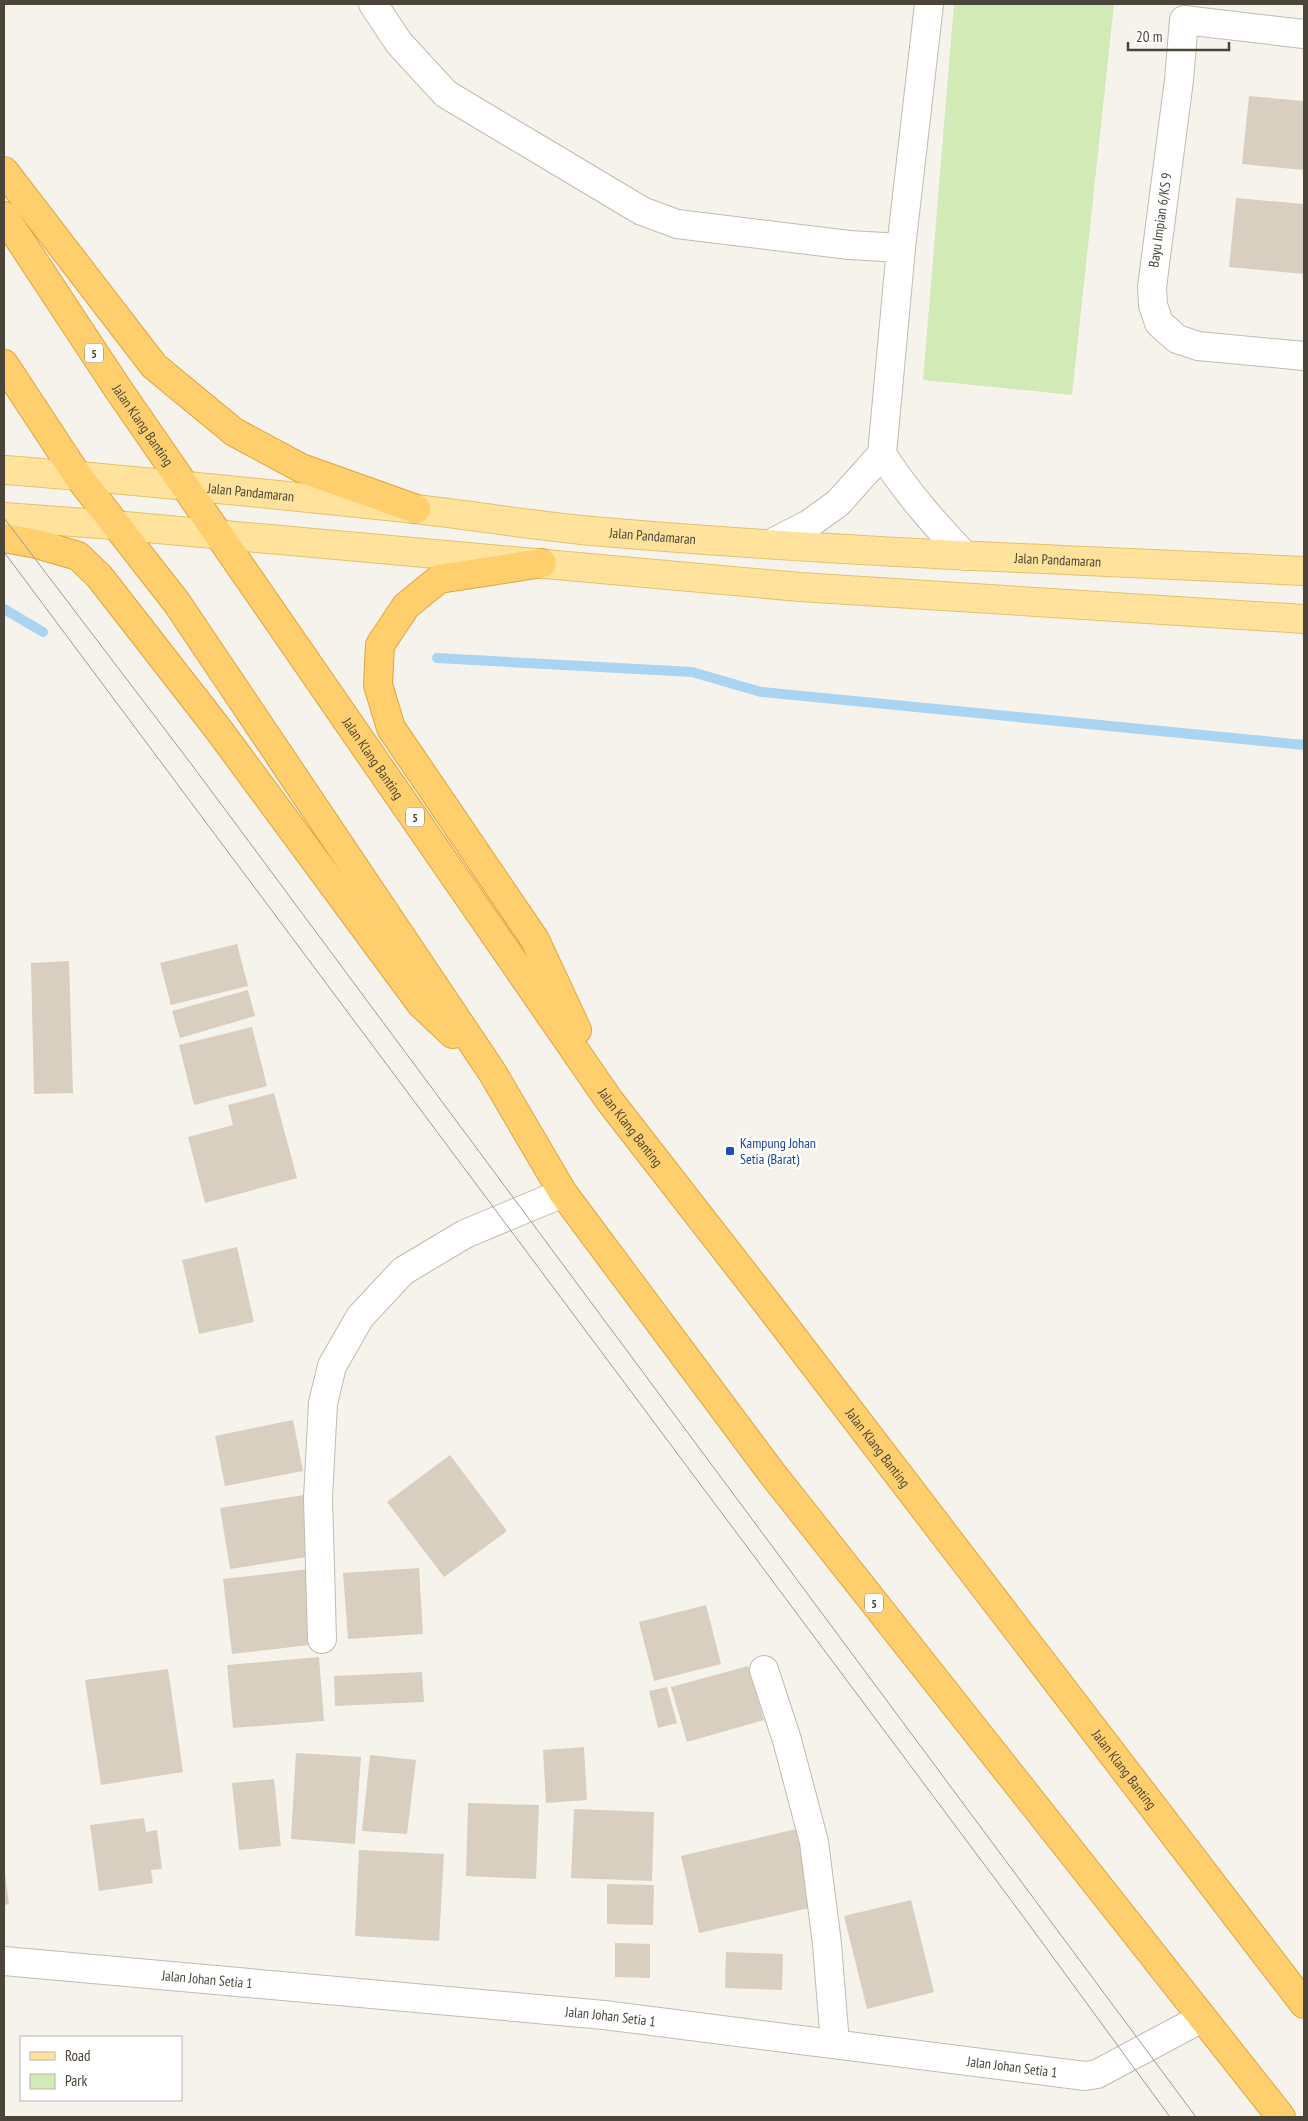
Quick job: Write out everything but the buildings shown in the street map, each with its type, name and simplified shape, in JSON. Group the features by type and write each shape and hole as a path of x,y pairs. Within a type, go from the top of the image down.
{"highway":[{"path":"4,171 154,366 234,432 301,468 416,509"},
{"name":"Jalan Klang Banting","path":"4,216 118,389 609,1100 792,1334 1304,2004"},
{"name":"5","path":"4,364 77,476 177,602 492,1072 563,1193 771,1472 1281,2117"},
{"path":"4,538 37,544 78,556 98,576 224,737 421,1004 492,1072"},
{"path":"542,563 439,579 406,606 380,645 378,685 391,728 535,940 609,1100"}],"main road":[{"name":"Jalan Pandamaran","path":"4,470 416,509 600,532 965,556 1304,570"},
{"path":"4,517 114,525 810,587 1304,618"}],"street":[{"path":"373,4 400,44 446,94 642,212 677,224 849,244 901,248"},
{"path":"770,544 809,524 838,503 882,454 901,248 929,4"},
{"name":"Bayu Impian 6/KS 9","path":"1304,34 1239,25 1185,12 1179,80 1152,286 1153,305 1159,323 1177,339 1198,346 1304,356"},
{"path":"882,454 928,518 965,556"},
{"path":"322,1639 318,1498 323,1403 332,1366 360,1317 404,1272 465,1234 563,1193"},
{"path":"764,1670 787,1740 814,1842 827,1944 835,2044"},
{"name":"Jalan Johan Setia 1","path":"4,1961 604,2015 1085,2076 1097,2074 1202,2018"}],"green space":[{"path":"954,4 1114,4 1072,395 923,380"}],"waterway":[{"path":"4,609 43,632"},
{"path":"437,658 692,672 761,692 1304,745"}],"tram line":[{"path":"4,518 192,765 1196,2117"},
{"path":"4,552 1025,1919 1170,2117"}],"place":[{"name":"Kampung Johan Setia (Barat)","path":"730,1151"}]}
